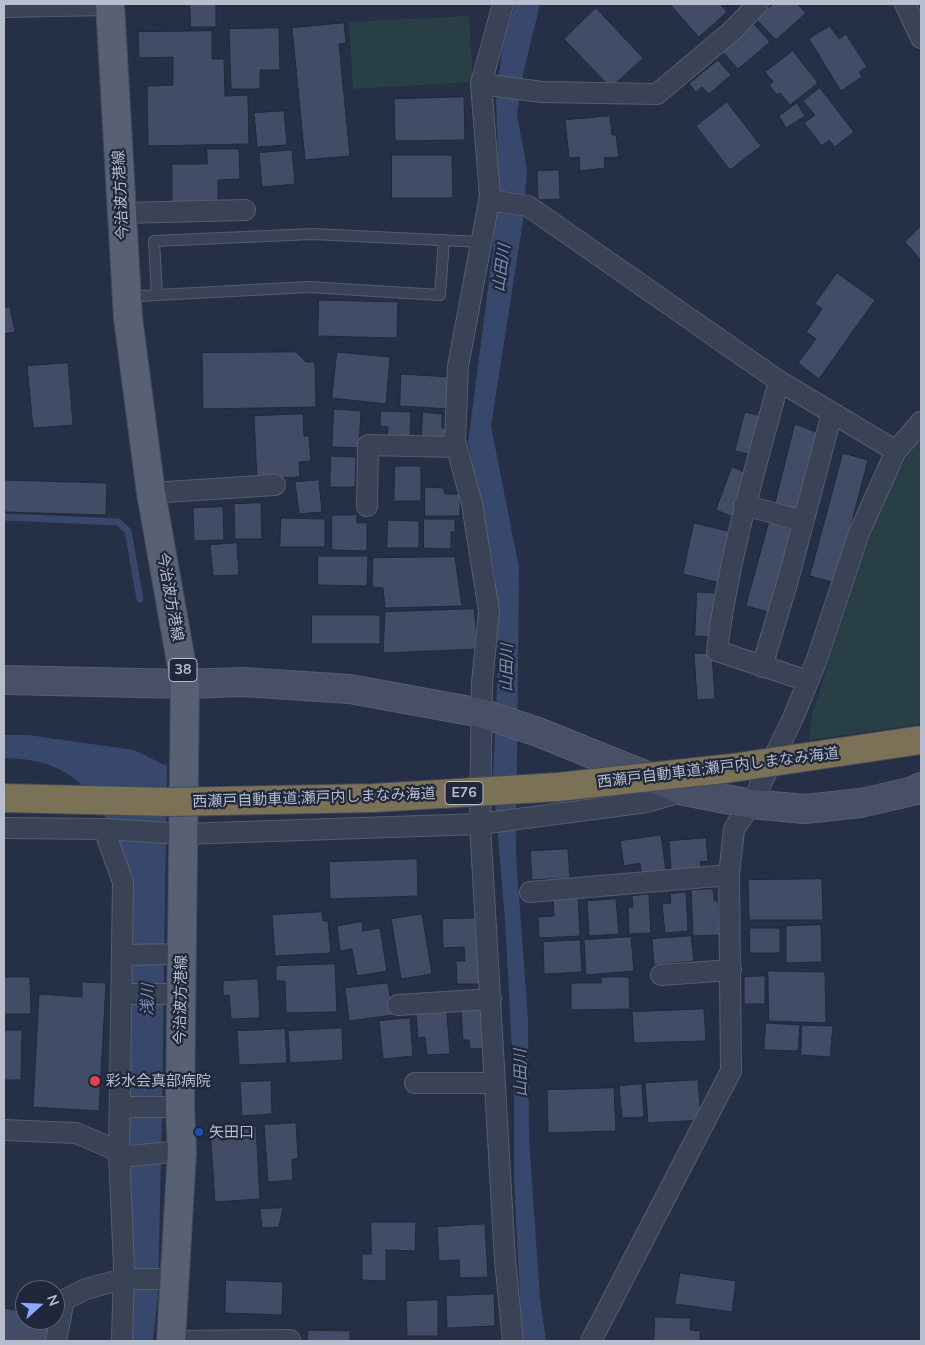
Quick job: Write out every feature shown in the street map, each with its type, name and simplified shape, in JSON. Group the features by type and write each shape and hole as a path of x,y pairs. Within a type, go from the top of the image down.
{"highway":[{"name":"西瀬戸自動車道;瀬戸内しまなみ海道","path":"4,798 189,802 374,798 558,787 732,768 921,740"}],"main road":[{"name":"今治波方港線","path":"110,4 127,297 151,492 185,684 180,1107 173,1152 171,1341"}],"street":[{"path":"4,7 110,4"},
{"path":"503,4 481,84 490,200 458,366 456,447 472,504 489,611 481,714 480,824 505,1260 513,1341"},
{"path":"481,84 542,92 657,94 732,31 758,4"},
{"path":"906,4 921,38"},
{"path":"490,200 528,206 779,381 896,451"},
{"path":"122,213 245,210"},
{"path":"779,381 744,506 723,601 717,651 808,681"},
{"path":"762,667 832,413"},
{"path":"591,1341 731,1071 730,875 734,829 751,804 808,681 858,533 896,451 921,422"},
{"path":"367,506 368,445 456,447"},
{"path":"151,492 275,485"},
{"path":"744,506 803,521"},
{"path":"4,680 185,684 244,682 350,689 481,714 538,732 684,791 751,804 805,809 861,803 913,791 921,787"},
{"path":"4,828 183,834 480,824 648,802 684,791"},
{"path":"104,830 123,882 120,1107 125,1154 122,1341"},
{"path":"530,892 730,875"},
{"path":"123,955 181,954"},
{"path":"661,976 731,970"},
{"path":"122,994 180,994"},
{"path":"398,1004 491,999"},
{"path":"415,1083 495,1083"},
{"path":"120,1107 180,1107"},
{"path":"4,1130 76,1133 125,1154 173,1152"},
{"path":"56,1341 64,1300 86,1289 124,1279 173,1279"},
{"path":"171,1341 290,1340"}],"lane":[{"path":"157,295 154,241 313,234 481,242"},
{"path":"127,297 309,287 440,295 444,240"}],"shaded area":[{"path":"469,16 473,82 353,89 349,22"},
{"path":"921,433 921,724 809,740 812,715 858,570 886,500 902,466"}],"water":[{"name":"山田川","path":"515,4 540,4 523,74 517,115 527,169 523,221 491,426 519,568 516,856 528,1019 529,1139 540,1298 546,1341 522,1341 514,1175 514,1086 505,920 493,776 498,667 495,575 468,443 493,250 498,153 496,102 502,49"},
{"name":"浅川","path":"4,735 28,735 134,750 167,766 158,1294 153,1341 128,1341 131,1218 130,1156 119,849 111,828 101,810 91,795 78,782 64,772 47,764 4,758"}],"building":[{"path":"190,4 216,4 216,27 191,27"},
{"path":"670,4 720,4 727,12 699,37"},
{"path":"773,4 797,4 806,13 776,40 756,19"},
{"path":"596,8 643,58 611,88 564,39"},
{"path":"344,23 346,43 339,44 350,156 305,160 292,28"},
{"path":"754,24 770,42 738,69 722,51"},
{"path":"830,26 839,39 846,34 867,67 859,72 862,77 841,91 809,39"},
{"path":"279,28 280,70 260,70 260,89 231,89 229,29"},
{"path":"212,31 212,59 224,59 225,96 248,95 249,144 148,146 147,86 173,85 173,57 139,58 138,32"},
{"path":"793,51 818,83 790,105 780,93 777,95 769,85 773,82 765,72"},
{"path":"718,60 731,75 709,94 702,87 696,92 689,84"},
{"path":"820,88 854,132 835,147 829,140 822,146 804,123 815,115 803,101"},
{"path":"464,97 465,140 395,141 394,99"},
{"path":"727,102 761,146 730,170 696,126"},
{"path":"797,103 805,116 786,128 779,116"},
{"path":"284,111 287,145 257,147 254,113"},
{"path":"610,116 612,135 616,135 619,157 604,158 605,168 580,171 579,157 569,158 565,120"},
{"path":"207,149 239,149 240,179 218,180 218,207 172,207 172,164 207,164"},
{"path":"292,150 295,184 262,187 259,153"},
{"path":"392,155 452,155 453,198 392,198"},
{"path":"559,170 560,199 538,200 537,171"},
{"path":"921,226 921,260 905,242"},
{"path":"837,273 875,300 819,379 798,363 816,339 806,332 822,309 815,304"},
{"path":"319,300 398,302 397,338 318,336"},
{"path":"10,307 15,332 4,334 4,308"},
{"path":"296,352 306,362 315,362 316,407 203,409 202,353"},
{"path":"337,352 390,357 386,404 332,398"},
{"path":"68,363 73,425 33,428 27,366"},
{"path":"401,374 451,377 449,409 400,406"},
{"path":"334,409 361,411 359,448 332,447"},
{"path":"381,411 411,412 410,439 387,439 388,427 380,426"},
{"path":"423,412 442,414 442,428 448,428 447,443 421,441"},
{"path":"745,412 767,417 757,456 735,451"},
{"path":"303,414 304,436 309,436 311,461 299,462 300,477 257,479 254,416"},
{"path":"795,424 821,434 799,515 774,508"},
{"path":"843,453 868,460 836,583 810,576"},
{"path":"331,456 356,457 355,487 330,487"},
{"path":"395,466 421,466 421,501 394,501"},
{"path":"732,467 752,475 736,518 716,510"},
{"path":"4,480 107,483 106,515 4,512"},
{"path":"319,480 322,512 299,514 295,482"},
{"path":"425,487 443,488 445,494 460,494 460,516 425,516"},
{"path":"261,503 262,539 235,539 234,504"},
{"path":"223,507 224,540 194,541 193,508"},
{"path":"332,515 357,515 357,523 367,523 367,551 332,550"},
{"path":"281,518 325,519 325,547 280,547"},
{"path":"424,519 455,519 455,532 451,532 451,549 424,548"},
{"path":"388,520 419,521 419,548 387,548"},
{"path":"769,522 795,530 773,613 746,606"},
{"path":"694,523 732,532 720,583 683,574"},
{"path":"237,543 239,575 213,576 210,545"},
{"path":"318,556 368,556 367,586 318,585"},
{"path":"455,557 462,606 385,608 383,588 372,587 373,558"},
{"path":"697,592 718,593 715,637 695,636"},
{"path":"474,609 478,649 383,653 385,612"},
{"path":"312,615 380,615 380,644 312,644"},
{"path":"712,653 715,699 697,700 694,654"},
{"path":"661,835 666,871 642,875 640,863 624,866 620,841"},
{"path":"706,838 708,861 700,862 701,868 671,870 669,841"},
{"path":"568,849 570,878 532,880 530,851"},
{"path":"417,859 418,896 330,899 329,862"},
{"path":"822,879 823,920 749,920 748,880"},
{"path":"713,889 714,901 718,901 720,935 693,936 691,890"},
{"path":"686,892 688,931 665,933 662,904 671,903 670,894"},
{"path":"649,894 651,933 629,934 628,907 633,907 632,896"},
{"path":"578,897 580,936 539,938 538,917 554,916 553,899"},
{"path":"616,899 619,934 589,936 587,901"},
{"path":"322,912 323,921 328,921 331,953 275,956 272,915"},
{"path":"422,914 432,974 401,979 391,919"},
{"path":"482,918 485,984 457,984 456,961 465,961 464,947 443,948 442,919"},
{"path":"362,922 363,931 380,928 387,971 357,976 352,949 340,951 337,926"},
{"path":"821,925 822,962 786,963 786,926"},
{"path":"750,928 780,928 780,953 750,953"},
{"path":"691,936 694,961 654,965 652,939"},
{"path":"631,937 634,971 586,975 584,940"},
{"path":"580,940 582,972 544,974 543,942"},
{"path":"335,964 337,1012 286,1013 285,981 276,981 276,966"},
{"path":"768,971 825,972 826,1023 769,1021"},
{"path":"765,976 765,1004 744,1004 744,977"},
{"path":"4,977 30,977 31,1014 4,1014"},
{"path":"601,977 629,977 630,1009 571,1010 571,983 601,983"},
{"path":"258,979 260,1018 231,1019 229,995 223,996 223,981"},
{"path":"82,982 106,983 99,1111 33,1107 39,994 82,997"},
{"path":"388,983 393,1015 349,1021 345,988"},
{"path":"485,1009 488,1048 470,1049 469,1040 463,1040 461,1010"},
{"path":"704,1009 706,1041 634,1043 632,1012"},
{"path":"447,1012 450,1054 427,1055 425,1037 418,1038 416,1014"},
{"path":"410,1018 413,1056 383,1059 379,1021"},
{"path":"766,1023 800,1025 798,1051 764,1050"},
{"path":"802,1025 833,1026 830,1057 801,1055"},
{"path":"342,1028 343,1060 290,1063 288,1031"},
{"path":"285,1029 287,1063 239,1065 237,1031"},
{"path":"4,1030 22,1030 21,1080 4,1080"},
{"path":"698,1080 701,1120 648,1123 645,1083"},
{"path":"271,1081 272,1114 242,1116 240,1082"},
{"path":"642,1084 644,1117 622,1118 619,1086"},
{"path":"614,1088 616,1131 548,1133 547,1090"},
{"path":"296,1123 298,1159 292,1159 293,1180 268,1182 264,1125"},
{"path":"256,1126 260,1199 215,1202 210,1129"},
{"path":"283,1208 279,1227 262,1228 260,1209"},
{"path":"371,1222 416,1222 415,1251 386,1250 386,1281 362,1280 362,1254 371,1254"},
{"path":"485,1224 488,1277 460,1278 459,1260 439,1261 437,1227"},
{"path":"680,1273 736,1281 732,1312 675,1304"},
{"path":"226,1280 283,1282 282,1315 225,1313"},
{"path":"494,1294 495,1326 447,1328 446,1296"},
{"path":"438,1300 438,1336 407,1336 406,1301"},
{"path":"4,1308 15,1310 15,1330 50,1330 48,1341 4,1341"},
{"path":"655,1317 691,1318 690,1330 700,1331 700,1341 654,1341"},
{"path":"308,1330 350,1331 350,1341 308,1341"}],"waterway":[{"path":"4,517 118,522 128,531 140,599"}],"place":[{"name":"彩水会真部病院","path":"95,1081"},
{"name":"矢田口","path":"199,1132"}]}
